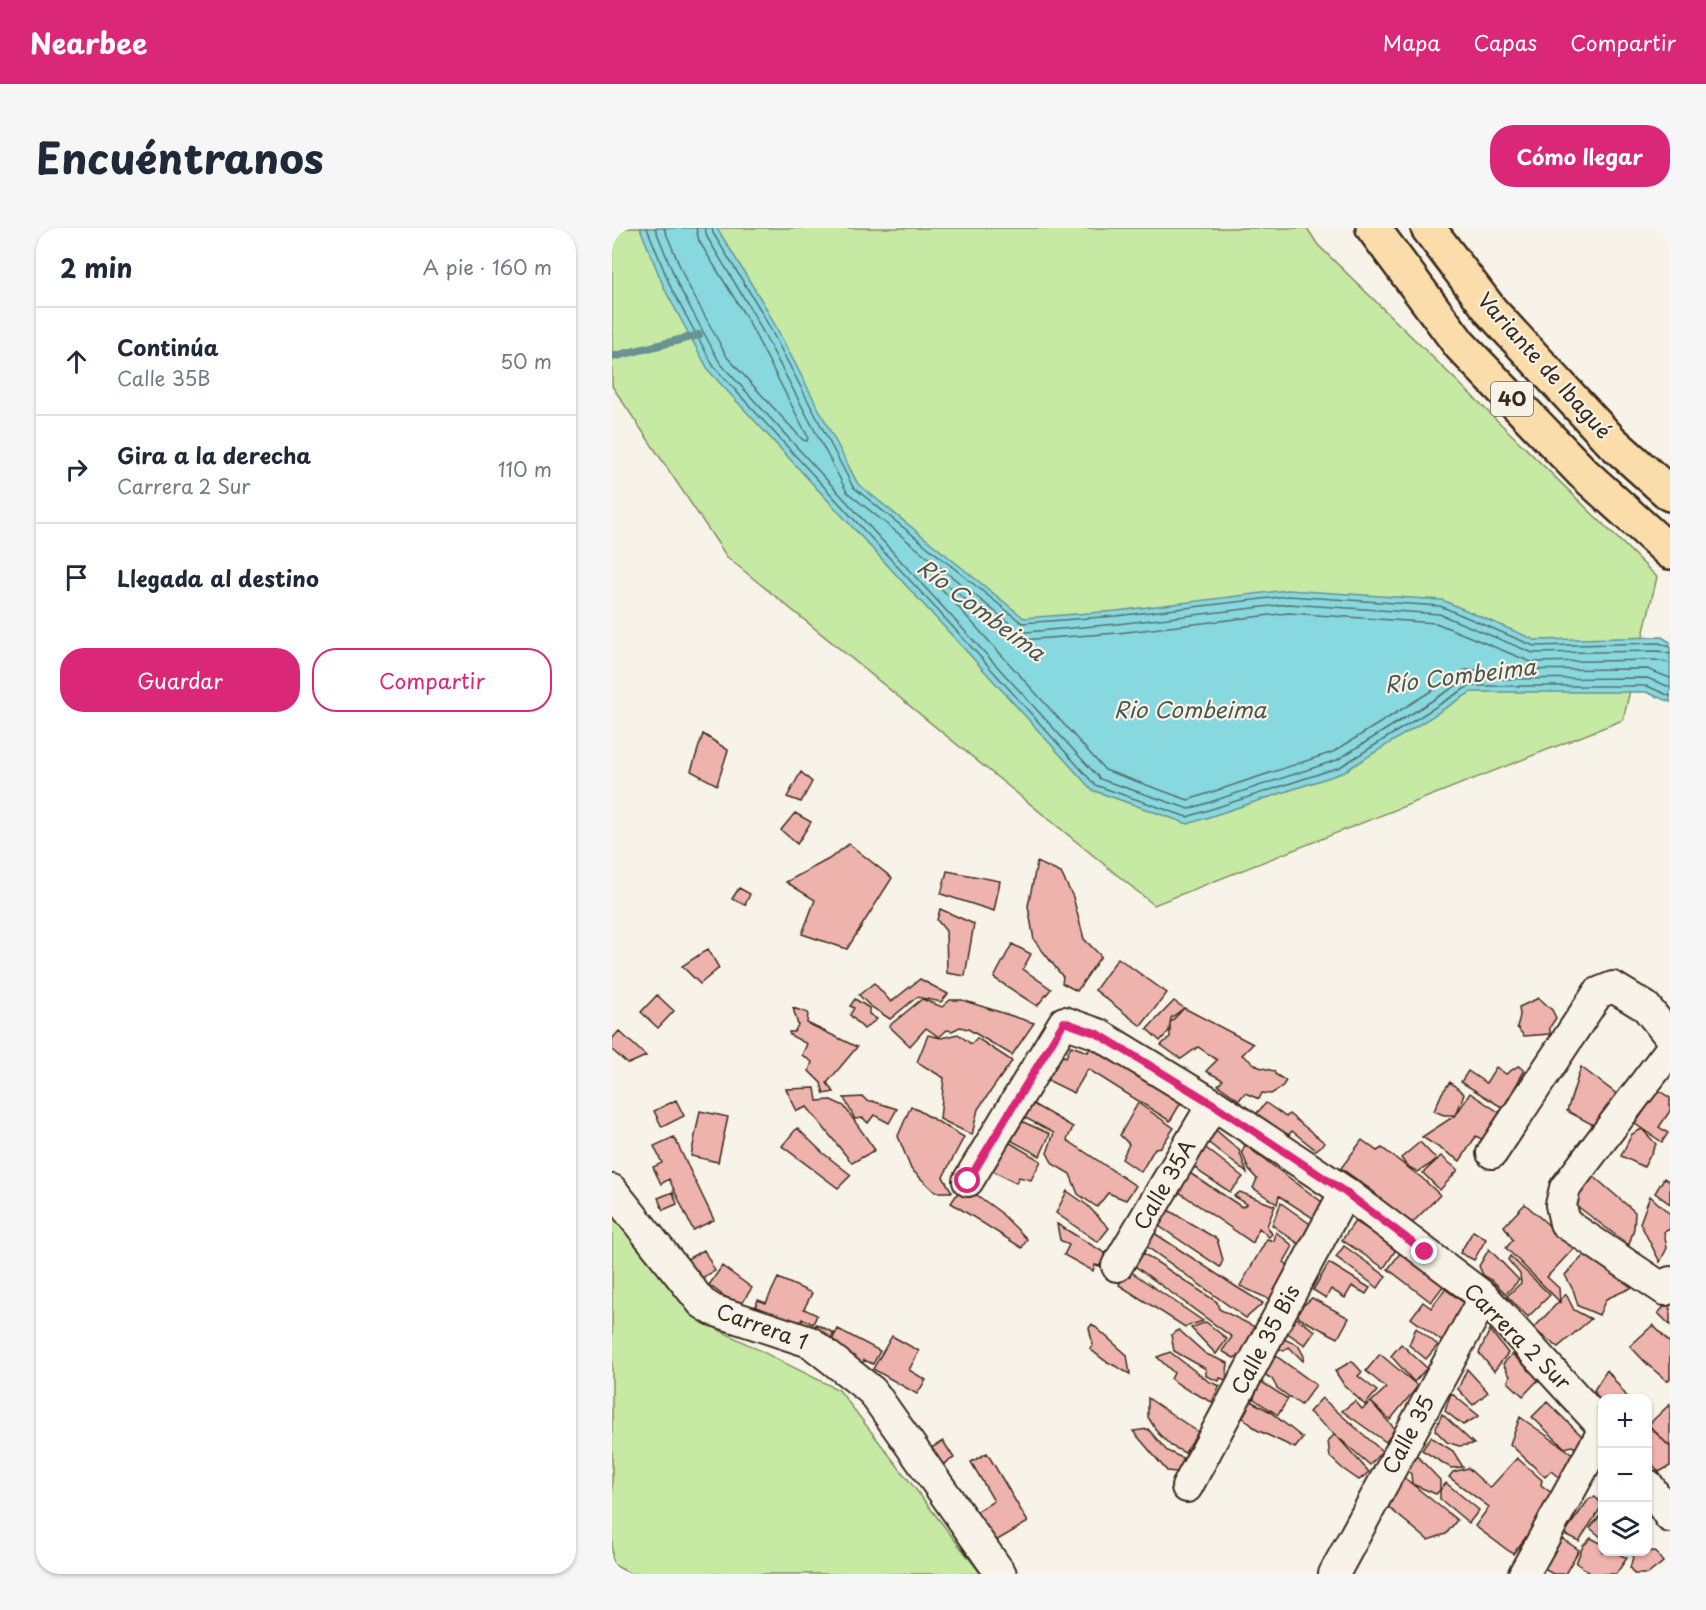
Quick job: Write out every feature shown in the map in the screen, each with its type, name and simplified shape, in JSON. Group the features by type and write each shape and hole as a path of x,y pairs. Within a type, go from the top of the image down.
{"highway":[{"name":"Variante de Ibagué","path":"1373,228 1460,345 1583,473 1670,552"},
{"name":"Variante de Ibagué","path":"1428,228 1491,311 1611,441 1670,494"}],"street":[{"path":"1492,1153 1598,993 1613,987 1646,1007 1670,1037"},
{"name":"Carrera 2 Sur","path":"968,1181 1064,1022 1098,1034 1213,1104 1345,1192 1484,1297 1598,1422"},
{"path":"1667,1286 1565,1224 1560,1205 1565,1188 1670,1050"},
{"name":"Calle 35A","path":"1117,1266 1213,1104"},
{"name":"Carrera 1","path":"612,1190 702,1303 713,1311 810,1342 872,1391 1001,1574"},
{"name":"Calle 35 Bis","path":"1187,1487 1345,1192"},
{"name":"Calle 35","path":"1334,1574 1484,1297"},
{"path":"1524,1574 1598,1439"}],"green space":[{"path":"612,228 1307,228 1318,245 1657,577 1623,720 1154,905 727,557 612,386"},
{"path":"612,1194 717,1329 839,1390 981,1574 631,1574 612,1564"}],"water":[{"name":"Rio Combeima","path":"640,228 717,228 765,306 858,484 1024,618 1116,611 1287,590 1442,600 1535,640 1662,637 1670,642 1670,702 1646,692 1471,692 1342,773 1188,824 1092,790 709,371 665,290"}],"building":[{"path":"703,734 728,750 717,785 691,771"},
{"path":"801,772 812,782 801,802 787,797"},
{"path":"795,813 811,822 797,844 781,830"},
{"path":"849,844 892,878 847,949 802,934 815,900 786,882 829,859"},
{"path":"1037,862 1061,873 1073,897 1084,939 1101,956 1077,991 1062,983 1063,977 1034,940 1028,906"},
{"path":"947,871 1000,881 994,911 941,894"},
{"path":"739,888 750,894 745,905 732,899"},
{"path":"940,909 974,924 965,976 947,973 946,931 937,920"},
{"path":"1012,944 1031,954 1023,969 1051,989 1037,1006 994,978"},
{"path":"708,949 719,968 700,984 682,966"},
{"path":"1118,958 1167,993 1141,1026 1095,990"},
{"path":"920,979 948,994 941,1002 917,997 890,1019 870,1006 859,995 874,983 891,1002"},
{"path":"657,995 674,1011 658,1028 641,1012"},
{"path":"1539,998 1552,1010 1556,1018 1550,1027 1550,1034 1524,1036 1517,1027 1520,1016 1519,1007"},
{"path":"855,999 869,1008 869,1014 877,1019 864,1029 850,1015 854,1008 850,1006"},
{"path":"922,999 942,1007 950,1000 962,1000 1034,1023 1012,1055 968,1029 960,1027 952,1031 947,1030 939,1037 926,1028 910,1046 889,1026"},
{"path":"1174,1001 1184,1008 1171,1018 1169,1031 1160,1041 1147,1029"},
{"path":"793,1008 808,1013 807,1023 857,1047 827,1083 834,1092 824,1094 821,1083 809,1071 812,1062 802,1055 807,1044 790,1035 789,1032 794,1032 798,1025"},
{"path":"1184,1008 1253,1044 1242,1055 1259,1067 1274,1071 1286,1081 1281,1088 1271,1094 1262,1093 1259,1099 1245,1093 1239,1100 1218,1085 1223,1080 1206,1071 1217,1060 1198,1047 1181,1059 1161,1045 1170,1037 1170,1023"},
{"path":"619,1031 646,1056 628,1064 612,1050 612,1039"},
{"path":"958,1034 971,1044 977,1038 1012,1061 978,1109 972,1135 940,1119 944,1078 917,1062 928,1035 941,1038"},
{"path":"1092,1043 1182,1101 1170,1121 1088,1069 1074,1093 1035,1074 1051,1052 1066,1057 1071,1046 1088,1052"},
{"path":"1518,1066 1525,1070 1503,1108 1461,1082 1468,1071 1486,1083 1496,1067 1506,1074"},
{"path":"1581,1067 1622,1098 1599,1128 1567,1111"},
{"path":"1450,1082 1464,1094 1456,1115 1444,1115 1434,1111"},
{"path":"815,1088 817,1101 831,1100 844,1106 875,1150 852,1163 807,1107 797,1111 786,1089"},
{"path":"1658,1090 1670,1098 1670,1111 1659,1127 1668,1133 1662,1142 1635,1124"},
{"path":"1470,1093 1500,1113 1483,1140 1476,1136 1460,1161 1422,1137 1456,1115"},
{"path":"863,1097 867,1101 897,1109 889,1123 874,1115 868,1123 863,1118 855,1119 844,1098"},
{"path":"676,1100 684,1116 662,1127 654,1111"},
{"path":"1026,1100 1073,1127 1067,1140 1136,1186 1126,1200 1108,1193 1097,1207 1078,1194 1070,1174 1053,1164 1047,1153 1054,1133 1018,1114"},
{"path":"1138,1103 1174,1128 1161,1147 1155,1148 1141,1172 1122,1159 1129,1144 1120,1135"},
{"path":"1266,1103 1286,1117 1289,1114 1325,1143 1316,1150 1292,1131 1287,1137 1255,1115"},
{"path":"911,1106 964,1137 943,1177 952,1192 935,1192 911,1169 898,1136"},
{"path":"700,1111 728,1117 718,1162 691,1156"},
{"path":"1012,1117 1050,1134 1040,1156 1003,1136"},
{"path":"1210,1125 1239,1150 1247,1173 1200,1136"},
{"path":"797,1128 851,1175 838,1188 782,1146"},
{"path":"1642,1129 1656,1144 1644,1167 1621,1156 1632,1134"},
{"path":"674,1137 714,1220 693,1230 669,1179 661,1184 653,1167 662,1163 654,1146"},
{"path":"1000,1137 1041,1161 1031,1180 1019,1177 1016,1183 993,1171 992,1162"},
{"path":"1362,1140 1377,1151 1382,1148 1422,1178 1440,1195 1412,1223 1400,1221 1391,1214 1374,1192 1341,1168"},
{"path":"1197,1141 1243,1177 1230,1192 1201,1173 1188,1161"},
{"path":"1420,1142 1437,1160 1418,1172 1407,1166 1401,1158"},
{"path":"1245,1145 1326,1205 1319,1222 1279,1196 1277,1204 1253,1188 1257,1179 1249,1170 1242,1152"},
{"path":"1441,1156 1458,1170 1440,1190 1423,1173"},
{"path":"1185,1170 1242,1207 1247,1204 1234,1196 1240,1192 1275,1206 1267,1226 1272,1234 1269,1237 1259,1228 1253,1243 1176,1190"},
{"path":"1592,1175 1635,1212 1634,1228 1629,1245 1569,1200"},
{"path":"1664,1178 1670,1182 1670,1204 1655,1193"},
{"path":"963,1185 1000,1212 1027,1239 1022,1248 951,1203"},
{"path":"1067,1191 1087,1205 1109,1228 1098,1242 1056,1213"},
{"path":"673,1192 677,1204 663,1210 658,1198"},
{"path":"1650,1196 1670,1214 1670,1229 1664,1232 1667,1248 1660,1262 1640,1223"},
{"path":"1281,1203 1313,1226 1305,1248 1272,1225"},
{"path":"1158,1204 1217,1239 1223,1260 1220,1267 1150,1220"},
{"path":"1525,1204 1574,1248 1547,1277 1559,1288 1560,1302 1506,1248 1513,1240 1504,1226"},
{"path":"1355,1221 1397,1248 1384,1268 1342,1240"},
{"path":"1057,1224 1108,1255 1099,1266 1095,1265 1093,1271 1064,1255 1069,1245 1060,1240"},
{"path":"1145,1227 1263,1303 1246,1318 1139,1241"},
{"path":"1473,1231 1486,1239 1474,1260 1460,1253"},
{"path":"1276,1232 1293,1246 1284,1262 1290,1266 1271,1300 1240,1286 1267,1239 1274,1241"},
{"path":"1344,1246 1386,1276 1378,1288 1336,1257"},
{"path":"1137,1249 1217,1302 1219,1309 1255,1327 1246,1350 1234,1358 1222,1351 1232,1337 1132,1264"},
{"path":"1489,1249 1519,1280 1506,1294 1483,1275 1479,1266"},
{"path":"704,1250 715,1271 692,1283 681,1262"},
{"path":"1588,1251 1633,1287 1606,1299 1599,1315 1578,1306 1565,1275"},
{"path":"1401,1252 1444,1285 1431,1302 1388,1269"},
{"path":"1510,1256 1550,1295 1528,1317 1507,1296 1521,1283 1520,1274 1508,1260"},
{"path":"1329,1263 1370,1288 1366,1294 1352,1286 1345,1298 1331,1289 1326,1298 1313,1290"},
{"path":"722,1266 752,1288 739,1307 709,1285"},
{"path":"1127,1269 1203,1321 1185,1327 1119,1285"},
{"path":"778,1278 812,1293 804,1309 817,1315 813,1324 802,1319 795,1333 752,1314 758,1300 766,1303"},
{"path":"1445,1289 1471,1308 1444,1343 1411,1318 1423,1302 1431,1308"},
{"path":"1566,1294 1574,1310 1591,1319 1558,1347 1533,1329"},
{"path":"1312,1298 1349,1318 1338,1338 1299,1318 1297,1311"},
{"path":"1670,1301 1670,1325 1658,1313"},
{"path":"1293,1316 1315,1331 1305,1345 1283,1330"},
{"path":"1206,1322 1227,1339 1216,1354 1191,1328"},
{"path":"816,1324 834,1333 826,1347 809,1338"},
{"path":"1092,1324 1127,1355 1130,1374 1104,1360 1090,1349 1093,1345 1089,1328"},
{"path":"1653,1325 1670,1343 1670,1379 1667,1381 1630,1346"},
{"path":"1416,1328 1438,1345 1426,1359 1409,1345"},
{"path":"838,1329 880,1351 873,1364 864,1360 858,1372 837,1360 844,1349 831,1342"},
{"path":"1179,1330 1206,1354 1228,1363 1226,1380 1220,1378 1219,1381 1206,1376 1206,1369 1174,1351 1171,1335"},
{"path":"1490,1330 1508,1353 1494,1371 1479,1353"},
{"path":"892,1336 919,1351 909,1370 926,1380 917,1394 873,1369"},
{"path":"1279,1337 1298,1345 1304,1356 1303,1361 1289,1347 1284,1351 1275,1347"},
{"path":"1401,1344 1427,1368 1414,1382 1391,1356"},
{"path":"1170,1352 1208,1381 1220,1386 1212,1402 1171,1379 1174,1373 1157,1357"},
{"path":"1270,1354 1316,1385 1301,1405 1277,1388 1272,1379 1259,1371"},
{"path":"1380,1354 1418,1386 1390,1420 1371,1402 1386,1388 1366,1371"},
{"path":"1512,1354 1539,1379 1523,1396 1508,1382 1510,1376 1503,1364"},
{"path":"1352,1361 1362,1372 1358,1376 1377,1391 1365,1405 1344,1385 1335,1371"},
{"path":"1467,1369 1488,1392 1473,1405 1458,1389"},
{"path":"1607,1370 1625,1394 1598,1394 1598,1398 1594,1390"},
{"path":"1257,1379 1288,1399 1278,1415 1254,1399"},
{"path":"1451,1393 1479,1416 1463,1425 1445,1411"},
{"path":"1148,1398 1198,1432 1185,1453 1171,1446 1158,1433 1148,1417"},
{"path":"1322,1398 1382,1451 1370,1465 1309,1412"},
{"path":"1247,1399 1269,1411 1303,1438 1295,1448 1257,1430 1237,1412"},
{"path":"1355,1401 1362,1409 1371,1402 1395,1429 1386,1442 1342,1411"},
{"path":"1547,1402 1589,1443 1584,1453 1572,1446 1565,1448 1532,1417"},
{"path":"1670,1404 1670,1447 1652,1429 1652,1421"},
{"path":"1442,1414 1474,1444 1459,1446 1447,1442 1435,1430"},
{"path":"1520,1417 1577,1457 1563,1481 1551,1471 1545,1477 1510,1444"},
{"path":"1652,1428 1670,1447 1670,1466 1659,1472 1652,1464"},
{"path":"1148,1429 1167,1451 1189,1461 1185,1473 1167,1471 1133,1431"},
{"path":"1335,1434 1369,1472 1359,1480 1330,1457 1328,1441"},
{"path":"1431,1437 1453,1451 1463,1467 1451,1468 1422,1450"},
{"path":"943,1441 954,1458 942,1465 931,1448"},
{"path":"987,1453 1028,1522 994,1542 976,1512 994,1501 971,1462"},
{"path":"1417,1456 1440,1480 1440,1490 1436,1494 1412,1484 1411,1474 1404,1467"},
{"path":"1517,1458 1542,1480 1541,1485 1557,1497 1513,1554 1475,1526 1489,1507 1449,1477 1453,1472 1468,1468 1490,1488"},
{"path":"1397,1472 1457,1520 1446,1534 1428,1540 1376,1497"},
{"path":"1446,1483 1479,1510 1469,1523 1440,1499 1440,1490"},
{"path":"1595,1497 1598,1500 1598,1512 1579,1541 1564,1534 1589,1499"},
{"path":"1598,1518 1598,1535 1590,1528"},
{"path":"1558,1536 1579,1550 1565,1574 1553,1574 1539,1566"},
{"path":"1591,1538 1598,1542 1598,1556 1627,1558 1616,1574 1592,1574 1576,1563 1583,1546"},
{"path":"1652,1551 1655,1551 1663,1562 1648,1574 1634,1574 1630,1568 1633,1556 1652,1556"}],"waterway":[{"path":"612,357 699,335"}],"route":[{"path":"968,1181 1064,1022 1098,1034 1213,1104 1345,1192 1425,1252"}],"water label":[{"name":"Río Combeima","path":"981,610"},
{"name":"Río Combeima","path":"1460,676"}]}
